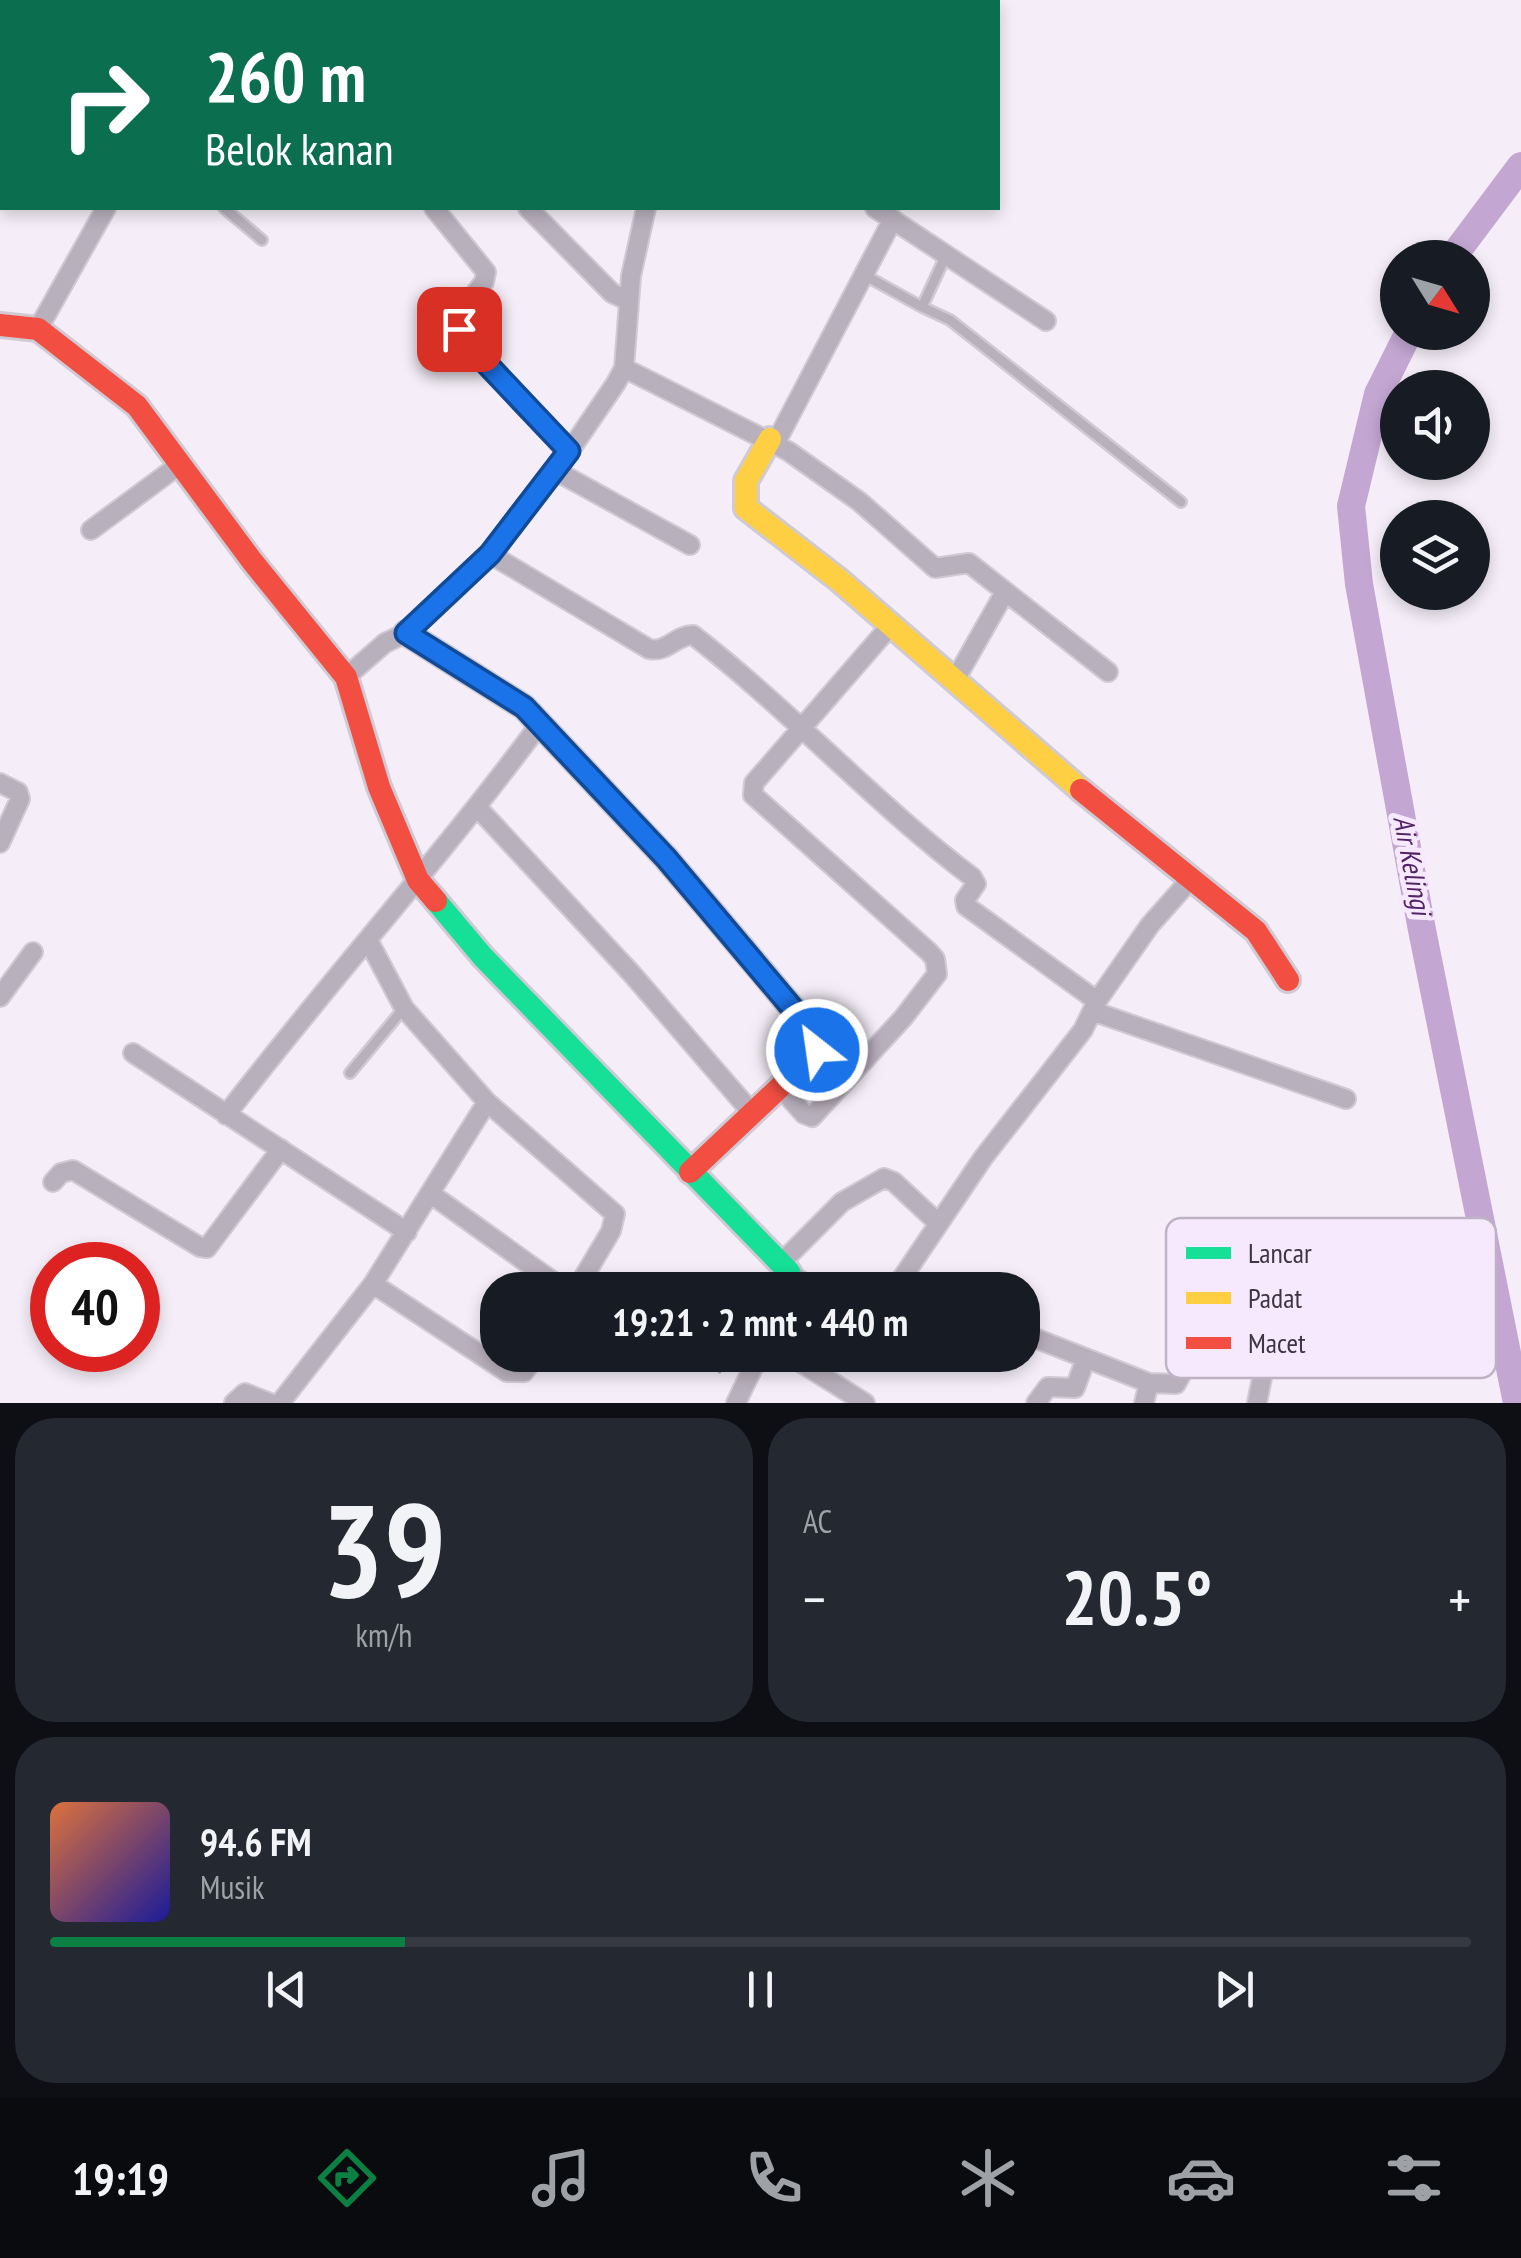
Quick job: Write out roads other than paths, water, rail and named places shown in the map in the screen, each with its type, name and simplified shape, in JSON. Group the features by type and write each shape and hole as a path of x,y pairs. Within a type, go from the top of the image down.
{"street":[{"path":"38,328 105,210"},
{"path":"436,210 486,272 484,282 458,316 466,342 569,451"},
{"path":"530,210 612,293 628,301"},
{"path":"346,676 384,643 406,633 490,554 556,470 624,368 628,301 645,210"},
{"path":"878,210 948,252 1046,321"},
{"path":"893,219 866,276 773,441 744,484 746,508 1256,931 1288,980"},
{"path":"0,325 38,328 121,391 144,415 346,676 379,787 418,880 483,957 782,1272"},
{"path":"624,368 773,441 860,502 935,568 964,561 1108,672"},
{"path":"91,530 180,465"},
{"path":"556,470 690,546"},
{"path":"490,554 649,648 661,650 693,636 802,726 920,837 974,880 966,906 1096,1006 1346,1099"},
{"path":"955,680 1006,592"},
{"path":"781,1088 804,1114 812,1117 933,982 937,966 929,952 755,800 754,783 891,626"},
{"path":"406,633 511,698 540,724 666,858 814,1034 817,1050 690,1172"},
{"path":"226,1115 308,1009 478,808 540,724"},
{"path":"0,783 18,792 20,799 0,843"},
{"path":"478,808 632,974 753,1114"},
{"path":"911,1272 938,1223 1096,1006 1150,924 1190,880"},
{"path":"368,940 404,1008 487,1102 614,1214 611,1231 587,1272"},
{"path":"0,996 33,952"},
{"path":"134,1053 407,1232"},
{"path":"280,1403 373,1284 487,1102"},
{"path":"53,1182 61,1172 73,1170 207,1248 281,1149"},
{"path":"787,1272 842,1202 884,1178 894,1182 938,1223"},
{"path":"431,1194 540,1272"},
{"path":"373,1284 480,1354"},
{"path":"1040,1340 1149,1383 1176,1384 1179,1378"},
{"path":"1036,1403 1048,1387 1074,1388 1086,1358"},
{"path":"736,1403 751,1372"},
{"path":"816,1372 865,1403"},
{"path":"1257,1403 1262,1378"},
{"path":"1144,1403 1149,1383"},
{"path":"234,1403 240,1395 251,1393 270,1403"}],"lane":[{"path":"226,210 262,240"},
{"path":"922,307 948,252"},
{"path":"866,276 950,320 1181,502"},
{"path":"350,1074 404,1008"}],"waterway":[{"name":"Air Kelingi","path":"1466,240 1521,166"},
{"name":"Air Kelingi","path":"1400,350 1378,394 1351,506 1359,584 1480,1218"},
{"name":"Air Kelingi","path":"1496,1298 1517,1403"}]}
